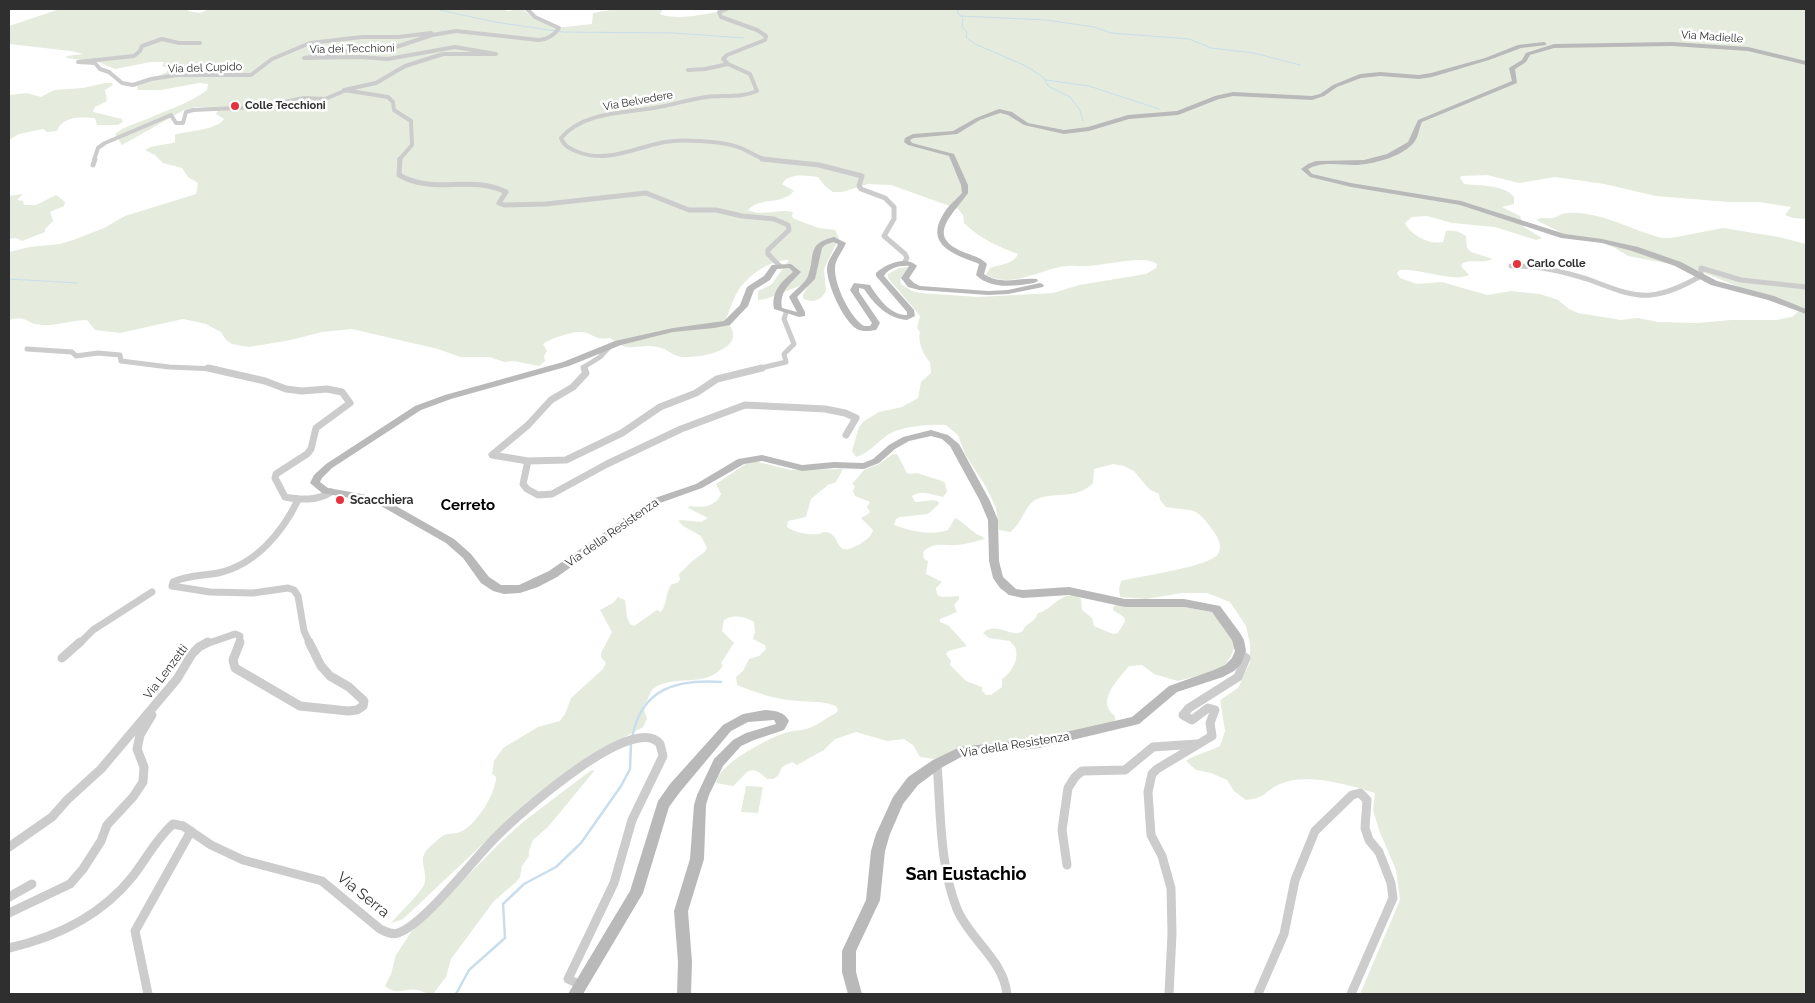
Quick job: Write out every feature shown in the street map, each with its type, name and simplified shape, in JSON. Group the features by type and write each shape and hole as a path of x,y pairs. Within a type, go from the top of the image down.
{"street":[{"name":"Via dei Tecchioni","path":"344,91 349,88 376,83 405,66 443,54 496,54 455,47 388,59 359,57 304,58 357,50 390,49 432,36 461,31 540,40 547,39 558,30 535,17 527,9"},
{"path":"727,9 719,12 721,17 761,32 766,38 759,44 727,55 723,59 728,64"},
{"name":"Via del Cupido","path":"200,42 179,43 162,39 142,46 140,51 134,56 78,62 95,63 100,69 109,72 122,83 133,86 151,79 176,75 251,75 272,59 310,43 461,31"},
{"path":"27,349 72,352 76,356 98,353 120,355 121,361 169,367 213,368 265,381 286,389 302,391 327,389 342,392 350,403 316,428 311,449 307,454 276,474 276,482 285,497 298,500 326,496 331,492 316,486 317,477 329,466 418,408 448,397 558,367 610,346 673,330 726,323 744,306 750,289 767,278 775,267 791,266 797,272 777,293 778,309 799,315 802,314 802,310 793,297 811,279 818,248 826,240 834,239 842,243 832,262 833,278 840,297 857,325 864,329 873,328 876,323 855,292 854,290 857,286 867,287 874,299 896,316 907,318 911,316 911,312 880,276 883,270 904,263 913,266 905,278 908,282 924,289 997,293 1040,285 1041,283 1035,281 1000,283 986,280 980,275 983,264 980,260 954,251 943,244 940,235 942,226 947,214 965,193 965,184 956,170 952,155 907,142 907,138 955,133 978,119 999,111 1010,113 1020,121 1051,131 1073,132 1128,117 1178,113 1217,97 1233,94 1312,98 1322,95 1345,81 1368,75 1419,77 1432,75 1487,60 1520,46 1610,41 1615,44"},
{"path":"1615,44 1554,46 1532,52 1526,56 1524,61 1512,68 1515,82 1420,120 1416,135 1404,148 1374,161 1318,163 1304,169 1310,174 1351,185 1461,203 1558,235 1635,249 1668,260 1714,283 1771,298 1806,312"},
{"name":"Via Madielle","path":"1615,44 1726,47 1762,52 1806,63"},
{"path":"688,70 705,69 728,64"},
{"name":"Via Belvedere","path":"728,64 750,74 757,91 745,95 706,97 654,109 603,116 566,132 561,138 562,142 571,150 582,155 598,157 616,155 672,141 703,142 742,149 765,160 816,164 858,174 862,176 858,186 861,189 882,197 895,206 894,220 884,232 884,236 905,254 907,258 904,263"},
{"path":"93,165 98,148 105,143 158,122 166,116 172,116 173,121 176,123 183,123 186,112 193,110 259,107 312,97 325,99 344,91 388,97 392,100 394,110 410,121 412,145 399,160 399,175 408,182 420,186 468,184 494,186 506,192 499,203 504,205 539,205 646,193 689,210 716,210 742,216 783,221 788,225 787,233 768,250 768,254 780,266"},
{"path":"1511,266 1559,271 1623,291 1649,296 1683,288 1701,276"},
{"path":"1701,276 1701,268 1705,268 1741,280 1793,288 1806,287"},
{"path":"610,346 600,357 584,366 586,373 573,387 551,400 528,425 492,455 528,461 566,460 622,433 660,407 696,393 717,379 786,362 784,354 794,344 784,319 786,312"},
{"path":"528,461 523,484 527,489 538,495 547,496 681,429 745,406 825,408 845,413 856,418 846,435"},
{"name":"Via della Resistenza","path":"331,492 362,497 385,504 450,541 467,556 485,580 496,588 520,589 553,574 656,501 699,486 741,460 762,458 802,468 864,466 876,461 892,447 906,439 922,434 940,434 954,444 986,501 993,520 994,560 998,578 1013,592 1023,594 1060,590 1125,603 1184,603 1216,609 1239,641 1240,654 1237,662 1228,670 1175,688 1164,695 1148,712 1135,721 1039,743 960,752 937,764 912,781 904,791 883,834 878,851 873,900 849,951 849,972 855,994"},
{"name":"Via Lenzetti","path":"9,847 52,817 67,800 101,769 177,679 192,654 199,647 214,639 235,634 240,636 241,643 232,663 235,668 300,706 348,711 358,710 363,706 364,701 360,696 330,676 321,666 304,631 298,596 294,590 288,588 253,593 210,592 172,586 173,582 183,577 218,574 248,562 269,542 294,511 298,500"},
{"path":"62,658 74,651 86,635 152,592"},
{"path":"1169,994 1172,934 1171,888 1162,856 1151,835 1148,792 1152,774 1157,769 1212,736 1210,723 1214,710 1208,708 1192,720 1183,715 1189,708 1238,677 1246,658 1240,654"},
{"path":"9,913 70,884 84,870 101,841 107,825 133,797 143,782 144,767 137,749 140,735 148,720 178,683 177,679"},
{"path":"578,990 636,893 663,805 727,728 748,716 776,716 783,721 780,727 750,736 728,752 718,764 703,794 700,805 697,859 681,911 685,962 684,994"},
{"name":"Via Serra","path":"9,948 69,928 86,918 130,880 168,828 177,824 191,831 210,845 243,860 322,881 380,929 390,934 398,933 428,910 504,829 575,772 625,739 641,735 652,736 660,741 663,746 663,756 632,820 614,883 568,979 578,990"},
{"path":"1067,865 1062,830 1068,788 1075,777 1082,771 1126,770 1153,747 1200,744"},
{"path":"937,764 948,871 952,892 963,921 975,940 993,960 1004,977 1007,994"},
{"path":"1258,994 1284,934 1294,880 1315,831 1352,795 1360,793 1367,800 1366,828 1370,840 1379,852 1391,883 1394,898 1351,994"},
{"path":"148,994 135,931 191,831"},
{"path":"9,897 32,884"}],"green space":[{"path":"60,9 188,9 188,11 200,13 210,9 504,9 507,11 522,9 532,17 556,28 592,24 593,13 616,9 663,9 660,14 686,17 734,9 1806,9 1806,219 1785,215 1791,207 1759,202 1728,202 1656,196 1604,184 1555,177 1519,183 1487,175 1461,176 1460,178 1464,184 1491,186 1510,193 1514,197 1514,204 1502,207 1520,216 1524,227 1542,238 1536,240 1495,227 1452,223 1427,216 1412,217 1405,223 1411,231 1421,238 1432,242 1443,242 1446,231 1456,231 1466,236 1467,248 1471,252 1493,259 1463,263 1461,266 1469,275 1462,277 1408,270 1400,270 1397,273 1400,278 1417,284 1442,282 1487,295 1511,291 1540,294 1558,300 1569,309 1578,313 1621,320 1638,318 1658,322 1697,323 1731,320 1776,320 1792,317 1799,311 1692,268 1628,256 1615,248 1592,239 1564,234 1536,220 1553,218 1565,213 1578,213 1603,217 1662,238 1723,228 1779,237 1806,244 1806,994 1360,994 1400,900 1396,870 1379,830 1373,810 1375,793 1328,781 1302,779 1280,784 1262,796 1246,800 1234,791 1227,780 1211,773 1196,770 1186,761 1220,746 1225,731 1220,700 1238,688 1250,662 1250,644 1246,626 1230,602 1207,593 1182,593 1146,599 1120,597 1121,581 1188,567 1212,559 1218,554 1220,545 1218,539 1203,517 1194,511 1166,507 1160,500 1159,494 1149,489 1134,471 1124,466 1113,464 1094,469 1093,483 1080,492 1037,499 1029,505 1015,528 1010,532 999,530 996,508 986,487 965,454 958,435 946,425 923,425 898,430 861,455 856,457 852,451 859,427 864,421 879,412 902,407 918,398 921,382 931,373 930,362 925,356 919,340 920,332 917,328 920,316 888,278 888,274 899,268 908,267 900,279 901,284 912,291 978,297 1053,293 1079,285 1146,274 1156,268 1157,264 1151,261 1134,260 1094,266 1067,266 1014,280 995,279 986,275 990,268 1013,260 1018,254 982,238 964,223 963,215 958,209 891,185 868,184 842,192 833,192 818,177 794,176 785,180 782,184 794,191 789,196 759,203 748,210 759,213 793,212 792,216 794,219 819,228 835,230 839,238 824,269 826,291 816,300 803,299 803,295 810,282 766,299 758,300 758,291 771,285 789,260 782,260 768,265 749,278 735,295 726,319 733,332 731,342 720,351 696,357 682,357 657,347 623,346 610,338 600,338 582,332 558,337 543,344 547,351 544,356 545,361 539,366 514,361 504,362 490,357 460,357 438,349 352,329 322,332 291,340 249,347 232,344 226,340 221,332 206,324 183,319 120,333 95,330 87,320 37,325 24,319 9,320 9,252 29,247 60,244 104,228 125,216 196,194 198,183 188,177 182,168 163,163 155,155 145,150 175,142 175,135 177,134 209,128 224,119 216,114 218,110 216,108 196,107 184,110 122,145 115,134 119,131 188,101 207,90 208,84 199,83 161,90 138,90 137,86 167,72 168,68 162,66 164,62 151,62 115,69 98,62 66,58 67,56 83,54 71,51 9,44 9,26"},
{"path":"112,83 113,85 105,90 107,101 95,107 93,112 122,119 123,122 118,125 97,125 95,118 73,118 63,122 57,131 47,132 43,129 19,134 9,140 9,95 27,93 41,97 54,90 83,88"},
{"path":"23,194 17,200 23,201 24,205 36,205 56,195 65,202 64,206 50,212 53,221 45,229 45,232 22,241 16,238 9,239 9,196"},
{"path":"893,454 897,454 907,473 917,473 942,481 945,483 947,492 943,497 923,493 912,496 915,502 935,500 939,504 928,514 900,517 896,519 894,525 914,531 935,533 948,530 955,518 985,539 957,545 935,545 923,552 924,559 928,561 926,574 942,582 936,588 937,594 941,597 959,596 954,605 957,612 940,619 940,622 949,626 967,646 948,651 946,654 951,661 950,665 966,681 982,687 982,691 986,695 991,695 1002,687 1002,679 1014,665 1016,652 1015,647 1010,641 989,638 983,633 993,629 1013,633 1021,632 1038,613 1069,595 1081,599 1082,610 1092,618 1094,626 1113,634 1118,633 1125,621 1124,617 1113,610 1113,607 1116,605 1143,607 1172,605 1213,612 1232,636 1235,646 1231,656 1225,665 1212,672 1178,681 1154,674 1142,665 1129,666 1114,684 1108,697 1107,704 1109,710 1115,716 1115,720 1112,723 1063,735 955,751 934,759 920,757 913,745 904,739 887,741 856,732 835,739 824,750 797,765 792,762 782,767 778,776 773,779 767,779 752,770 733,786 716,783 725,768 734,761 775,737 812,727 838,710 836,706 831,704 782,699 737,685 736,677 743,671 749,659 759,656 766,649 765,645 753,639 755,632 754,622 743,617 727,618 724,620 722,631 734,643 721,663 723,666 716,673 699,679 661,684 653,689 643,706 647,719 643,727 616,742 485,842 403,919 391,923 424,885 423,859 426,851 445,835 458,833 468,827 485,807 495,784 496,777 492,774 494,761 503,748 538,727 560,721 571,698 603,669 606,663 601,657 601,653 612,632 600,610 613,603 618,597 625,600 627,617 630,624 634,626 657,610 661,612 670,587 680,580 679,574 706,550 707,548 701,536 678,521 701,522 708,518 688,508 690,506 704,507 716,502 721,494 716,484 747,463 754,461 791,470 843,469 836,482 828,485 811,499 806,517 788,521 787,527 806,534 826,532 835,537 842,548 851,548 866,540 873,530 861,518 870,512 867,507 870,502 855,496 853,491 855,486 852,484 864,470 879,464"},
{"path":"595,770 548,827 533,840 529,856 522,866 520,877 494,901 451,959 446,977 433,994 413,989 394,991 385,986 391,974 396,955 411,932 523,822 590,771"},
{"path":"746,786 763,787 758,813 741,812"}],"waterway":[{"path":"435,9 495,22 563,32 674,33 744,38"},
{"path":"960,9 957,12 961,16"},
{"path":"961,16 1046,20 1094,27 1111,33 1189,39 1211,48 1254,53 1300,65"},
{"path":"961,16 963,18 962,27 967,32 966,37 975,44 1026,66 1043,77 1048,86 1070,97 1080,110 1083,121"},
{"path":"1046,80 1089,86 1159,109"},
{"path":"9,279 77,283"},
{"path":"632,738 637,721 644,708 663,690 690,682 721,682"},
{"path":"456,994 469,970 505,938 503,904 524,884 556,867 581,843 621,786 630,769 631,743"}],"place":[{"name":"Colle Tecchioni","path":"235,106"},
{"name":"Carlo Colle","path":"1517,264"},
{"name":"Scacchiera","path":"340,500"}],"district":[{"name":"Cerreto","path":"468,505"},
{"name":"San Eustachio","path":"966,875"}]}
